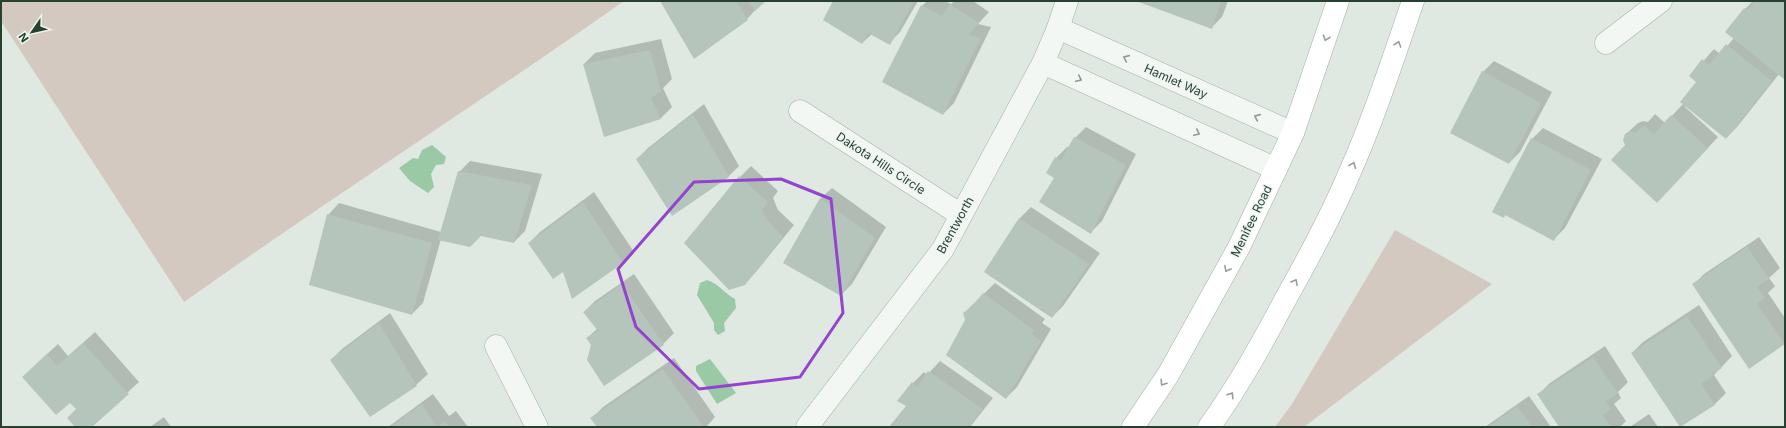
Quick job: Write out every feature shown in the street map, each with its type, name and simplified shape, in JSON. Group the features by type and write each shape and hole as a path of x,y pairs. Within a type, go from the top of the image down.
{"main road":[{"name":"Menifee Road","path":"1133,427 1168,376 1239,247 1293,134 1338,1"},
{"path":"1209,427 1233,394 1271,326 1309,257 1349,174 1385,84 1413,1"}],"street":[{"name":"Brentworth","path":"807,427 943,249 1044,63 1067,1"},
{"path":"1606,43 1661,1"},
{"name":"Hamlet Way","path":"1058,28 1293,134"},
{"path":"1044,63 1276,169"},
{"name":"Dakota Hills Circle","path":"800,111 961,215"},
{"path":"496,346 537,427"}],"highlighted area":[{"path":"781,179 831,199 843,313 800,377 699,389 636,327 618,269 694,182"}],"shaded area":[{"path":"1,1 624,1 184,302 1,21"},
{"path":"432,145 446,157 444,164 436,165 431,174 434,187 428,193 410,181 399,168 413,158 418,159 422,150"},
{"path":"1395,230 1492,284 1304,427 1275,427 1292,404"},
{"path":"707,280 714,283 735,299 736,308 724,323 725,331 718,335 714,330 714,323 697,295 700,283"},
{"path":"710,359 736,393 717,404 696,371 696,366"}],"building":[{"path":"660,1 736,1 748,20 694,59"},
{"path":"748,1 766,1 755,11"},
{"path":"833,1 914,1 890,45 868,33 862,44 823,20"},
{"path":"1136,1 1221,1 1212,29"},
{"path":"1755,1 1785,1 1785,80 1725,32 1744,8 1747,10"},
{"path":"950,4 979,23 968,35 981,38 943,115 882,82 921,5 942,16"},
{"path":"1726,44 1772,81 1726,139 1680,102 1696,82 1689,76 1702,59 1709,65"},
{"path":"650,50 661,91 651,98 661,119 604,137 583,64"},
{"path":"1482,71 1541,103 1509,164 1450,133"},
{"path":"693,114 729,177 672,216 636,159"},
{"path":"1671,115 1708,148 1657,203 1611,160 1625,145 1623,140 1625,134 1631,131 1636,133 1644,125 1654,134"},
{"path":"1074,137 1126,165 1091,234 1039,202 1054,178 1046,173 1055,157 1061,160"},
{"path":"1531,138 1591,170 1554,241 1505,215 1504,218 1492,212"},
{"path":"458,171 532,185 514,243 481,236 470,247 438,240"},
{"path":"739,176 768,202 762,210 768,221 783,237 745,285 729,290 684,243"},
{"path":"820,198 875,238 841,296 783,263"},
{"path":"583,202 623,263 572,299 563,272 553,279 528,243"},
{"path":"327,214 432,243 412,315 309,285"},
{"path":"1019,218 1089,264 1052,318 984,272"},
{"path":"1747,247 1769,279 1757,287 1765,298 1757,304 1785,344 1749,369 1692,284"},
{"path":"622,284 664,345 604,386 587,360 591,345 586,338 598,331 583,312"},
{"path":"983,293 1034,330 1031,334 1041,341 1006,399 946,355 965,320 963,313 971,308"},
{"path":"1687,316 1722,368 1712,374 1713,376 1701,384 1715,405 1680,427 1631,353"},
{"path":"379,323 417,386 370,417 330,360"},
{"path":"83,343 129,394 92,427 75,427 67,418 76,409 70,403 56,415 22,377 47,354 57,366"},
{"path":"1593,357 1618,393 1606,402 1611,409 1603,415 1611,427 1559,427 1537,394"},
{"path":"663,369 704,427 597,427 590,418"},
{"path":"928,371 983,409 969,427 889,427 906,406 897,401 912,382 917,387"},
{"path":"422,404 437,427 390,427"},
{"path":"1517,406 1532,427 1488,427"},
{"path":"445,421 449,427 437,427"}]}
